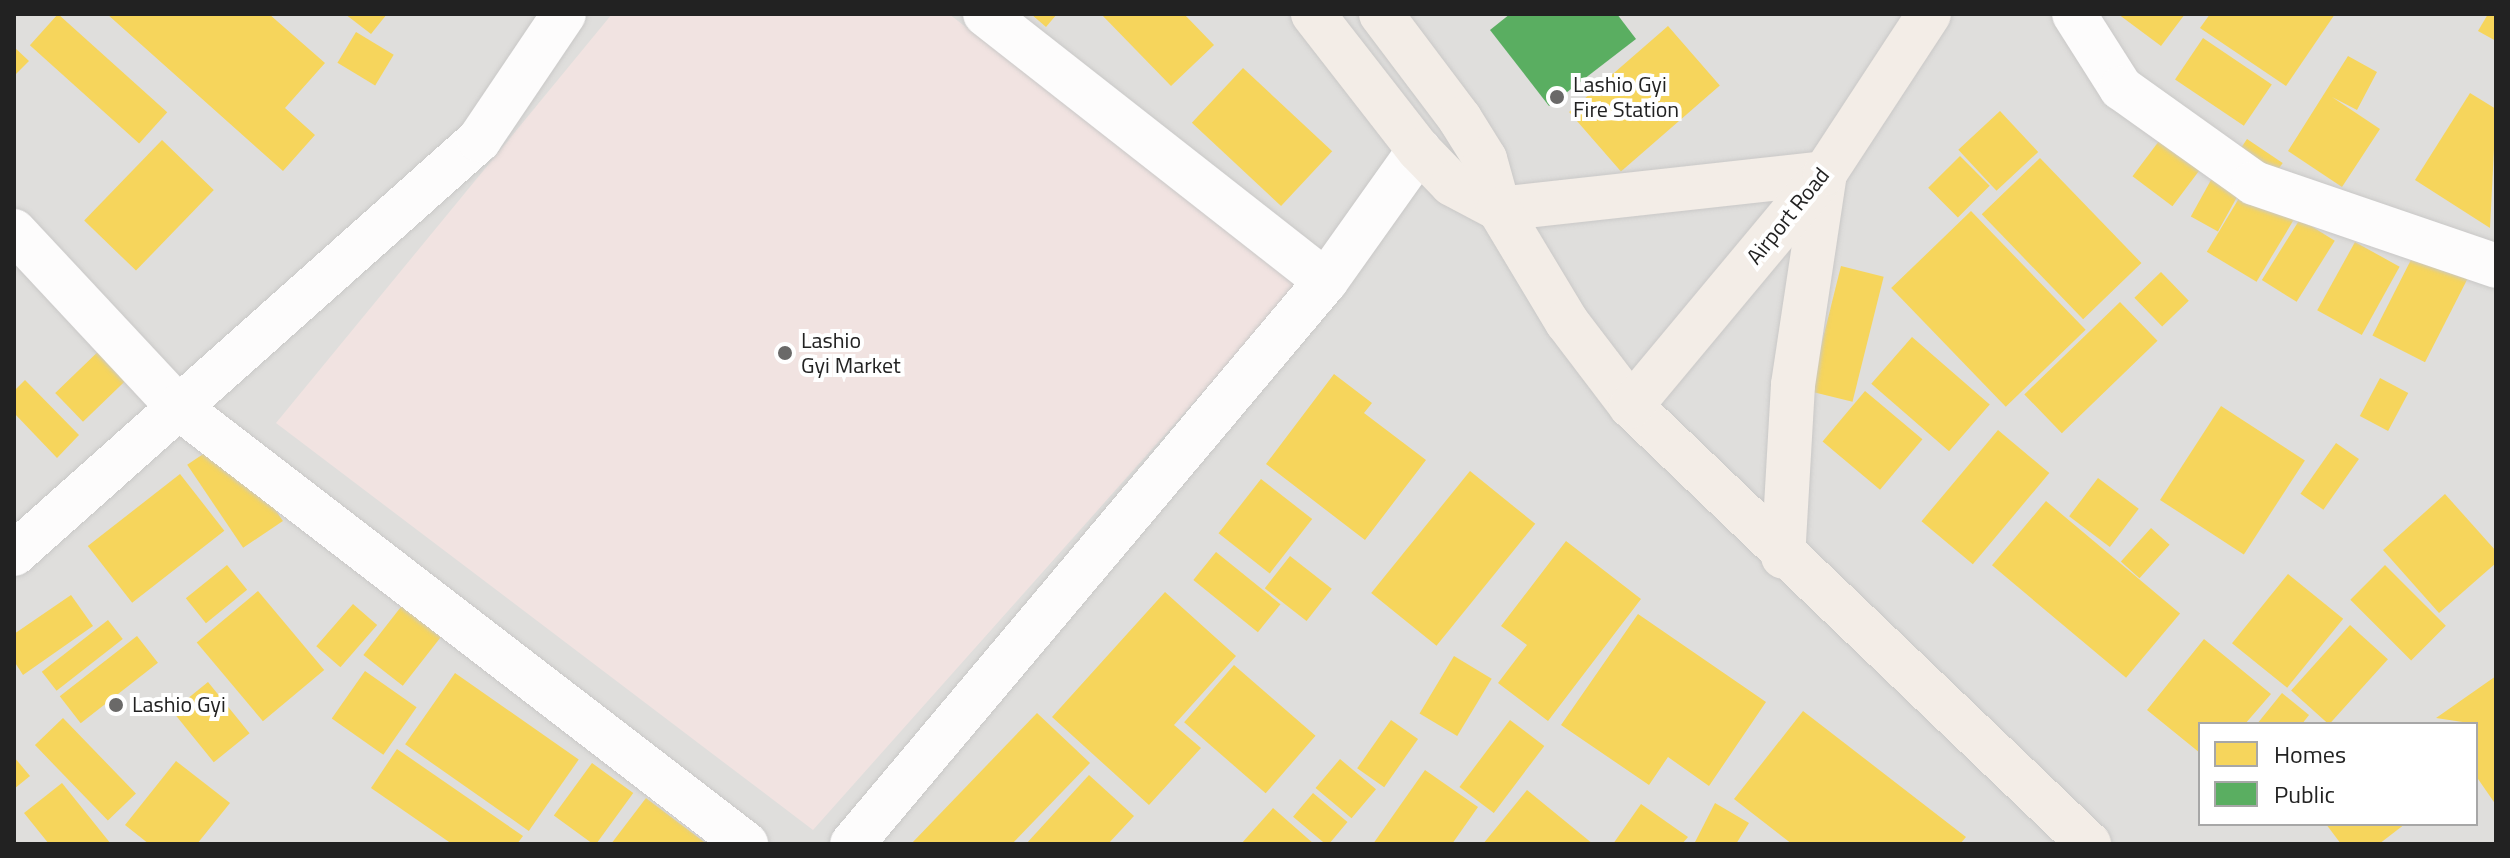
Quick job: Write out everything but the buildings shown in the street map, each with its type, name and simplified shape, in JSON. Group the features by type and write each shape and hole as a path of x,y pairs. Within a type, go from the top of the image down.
{"main road":[{"path":"1313,14 1419,150 1452,184 1499,209 1825,173 1793,385 1783,557"},
{"path":"1381,14 1485,159 1499,209 1567,322 1631,406 1783,557 2089,844"},
{"name":"Airport Road","path":"1631,406 1825,173 1929,14"}],"street":[{"path":"14,554 479,140 564,14"},
{"path":"985,14 1326,281"},
{"path":"2074,14 2121,88 2254,183 2496,266"},
{"path":"856,843 1326,281 1419,150"},
{"path":"14,231 178,407 746,844"}],"shaded area":[{"path":"14,14 2496,14 2496,844 14,844"},
{"name":"Lashio Gyi Market","path":"612,14 949,14 1299,284 813,830 276,423"}],"place":[{"name":"Lashio Gyi Fire Station","path":"1557,97"},
{"name":"Lashio Gyi Market","path":"785,353"},
{"name":"Lashio Gyi","path":"116,705"}]}
